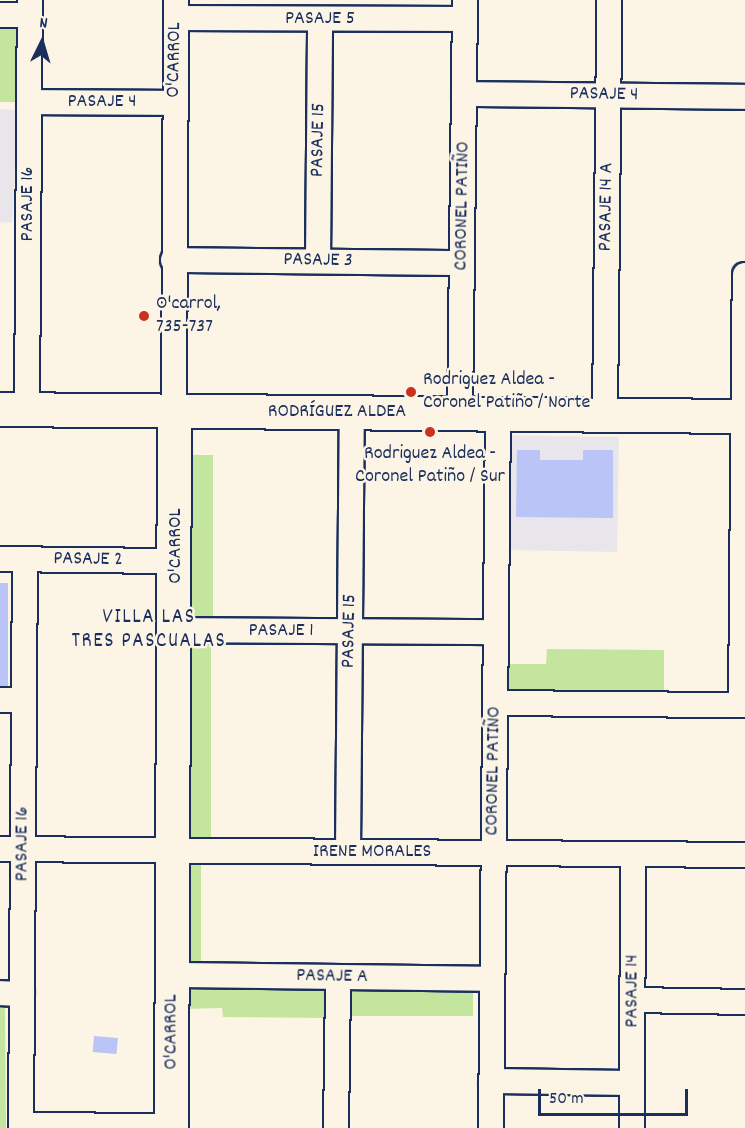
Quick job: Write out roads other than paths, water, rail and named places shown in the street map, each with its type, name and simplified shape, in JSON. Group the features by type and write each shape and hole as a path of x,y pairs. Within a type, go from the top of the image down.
{"main road":[{"name":"RODRÍGUEZ ALDEA","path":"13,409 744,416"},
{"name":"O'CARROL","path":"171,1127 176,561 174,410"}],"street":[{"name":"PASAJE 14 A","path":"605,414 609,0"},
{"path":"0,15 30,8"},
{"name":"PASAJE 16","path":"13,409 29,102 30,8"},
{"name":"PASAJE 5","path":"176,9 320,18 465,10"},
{"name":"O'CARROL","path":"174,410 176,9"},
{"name":"CORONEL PATIÑO","path":"460,413 465,10"},
{"name":"PASAJE 15","path":"318,261 320,18"},
{"name":"PASAJE 4","path":"464,94 745,97"},
{"name":"PASAJE 4","path":"29,102 175,103"},
{"name":"PASAJE 3","path":"173,260 462,263"},
{"path":"495,703 743,705 745,275"},
{"name":"PASAJE 15","path":"348,851 352,412"},
{"name":"CORONEL PATIÑO","path":"491,1128 498,413"},
{"name":"PASAJE 2","path":"0,559 176,561"},
{"name":"PASAJE 16","path":"21,1126 11,994 12,700 25,560"},
{"name":"PASAJE 1","path":"175,630 495,632"},
{"name":"IRENE MORALES","path":"11,849 745,855"},
{"name":"PASAJE 14","path":"632,1128 633,854"},
{"name":"PASAJE A","path":"172,975 492,979"},
{"path":"336,1128 338,977"},
{"path":"633,1000 745,1002"},
{"path":"491,1081 632,1083"},
{"path":"21,1126 171,1127"}],"place":[{"name":"O'carrol, 735-737","path":"144,316"},
{"name":"Rodriguez Aldea - Coronel Patiño / Norte","path":"411,392"},
{"name":"Rodriguez Aldea - Coronel Patiño / Sur","path":"430,432"}],"district":[{"name":"VILLA LAS TRES PASCUALAS","path":"149,630"}]}
